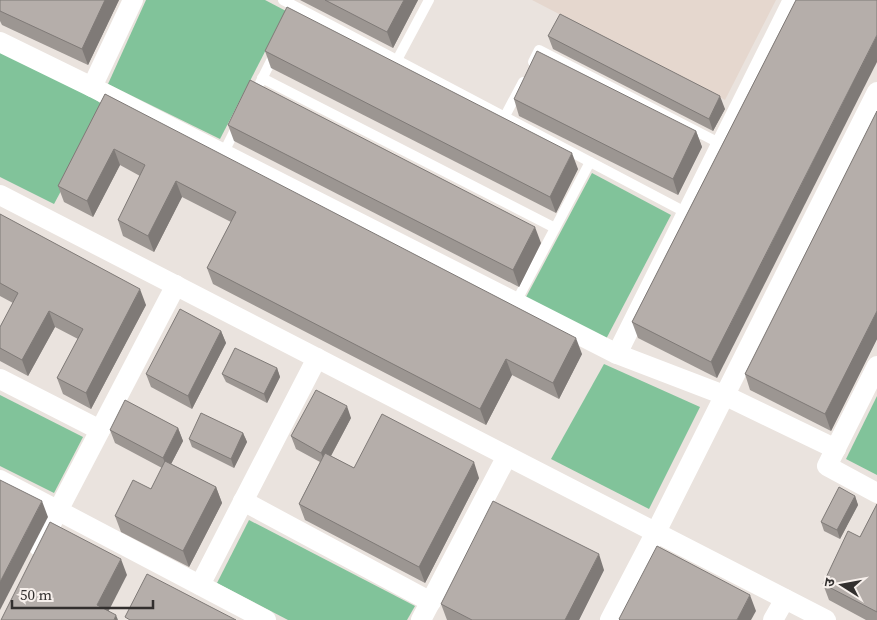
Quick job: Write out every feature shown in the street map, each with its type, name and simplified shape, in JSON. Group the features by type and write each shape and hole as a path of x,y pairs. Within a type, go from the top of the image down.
{"street":[{"path":"92,87 133,0"},
{"path":"617,354 793,0"},
{"path":"0,42 617,354 724,395 836,449"},
{"path":"610,620 877,92"},
{"path":"0,195 826,620"},
{"path":"32,561 176,285"},
{"path":"200,585 317,358"},
{"path":"877,366 827,466 877,493"},
{"path":"0,379 100,430"},
{"path":"421,620 508,456"},
{"path":"0,480 266,620"},
{"path":"243,502 431,602"},
{"path":"773,620 785,599"}],"lane":[{"path":"283,0 296,12 398,60 687,213"},
{"path":"398,60 429,0"},
{"path":"254,95 280,43"},
{"path":"505,116 539,50 721,144"},
{"path":"262,78 555,228"},
{"path":"223,154 245,112"},
{"path":"516,302 590,162"}],"shaded area":[{"path":"532,0 776,0 725,100"}],"green space":[{"path":"146,0 265,0 286,11 220,139 108,84"},
{"path":"0,52 89,95 106,107 54,204 0,177"},
{"path":"592,173 671,215 605,341 525,299"},
{"path":"604,364 700,407 649,509 551,459"},
{"path":"0,395 83,437 54,493 0,466"},
{"path":"877,396 877,475 846,459"},
{"path":"249,520 415,606 407,620 288,620 217,583"}],"building":[{"path":"0,0 105,0 82,49 0,11"},
{"path":"325,0 404,0 387,32"},
{"path":"796,0 877,0 877,35 711,362 632,322"},
{"path":"287,7 572,153 550,197 265,51"},
{"path":"560,14 720,96 709,119 548,36"},
{"path":"537,51 696,131 673,179 514,99"},
{"path":"250,80 535,227 513,270 228,125"},
{"path":"105,94 576,338 553,383 506,359 480,409 207,268 236,212 176,181 148,236 118,220 145,165 114,149 87,201 58,186"},
{"path":"877,111 877,311 825,414 745,374"},
{"path":"0,214 140,289 86,393 57,378 83,329 49,311 22,360 0,348 0,327 18,293 0,283"},
{"path":"180,309 221,331 188,396 146,374"},
{"path":"235,348 277,368 264,394 222,374"},
{"path":"316,390 347,406 321,453 291,436"},
{"path":"125,400 178,428 163,458 110,430"},
{"path":"201,413 243,433 231,459 189,439"},
{"path":"382,414 474,462 419,567 299,504 325,453 354,468"},
{"path":"165,461 216,487 183,551 115,516 133,480 151,489"},
{"path":"0,480 42,501 0,582"},
{"path":"839,487 855,496 837,530 821,522"},
{"path":"493,501 599,554 565,620 472,620 441,604"},
{"path":"877,504 877,612 823,584 848,531 860,537"},
{"path":"50,522 121,559 97,605 116,615 114,620 1,620"},
{"path":"657,546 750,595 737,620 620,620"},
{"path":"147,574 236,620 130,620 125,617"}]}
